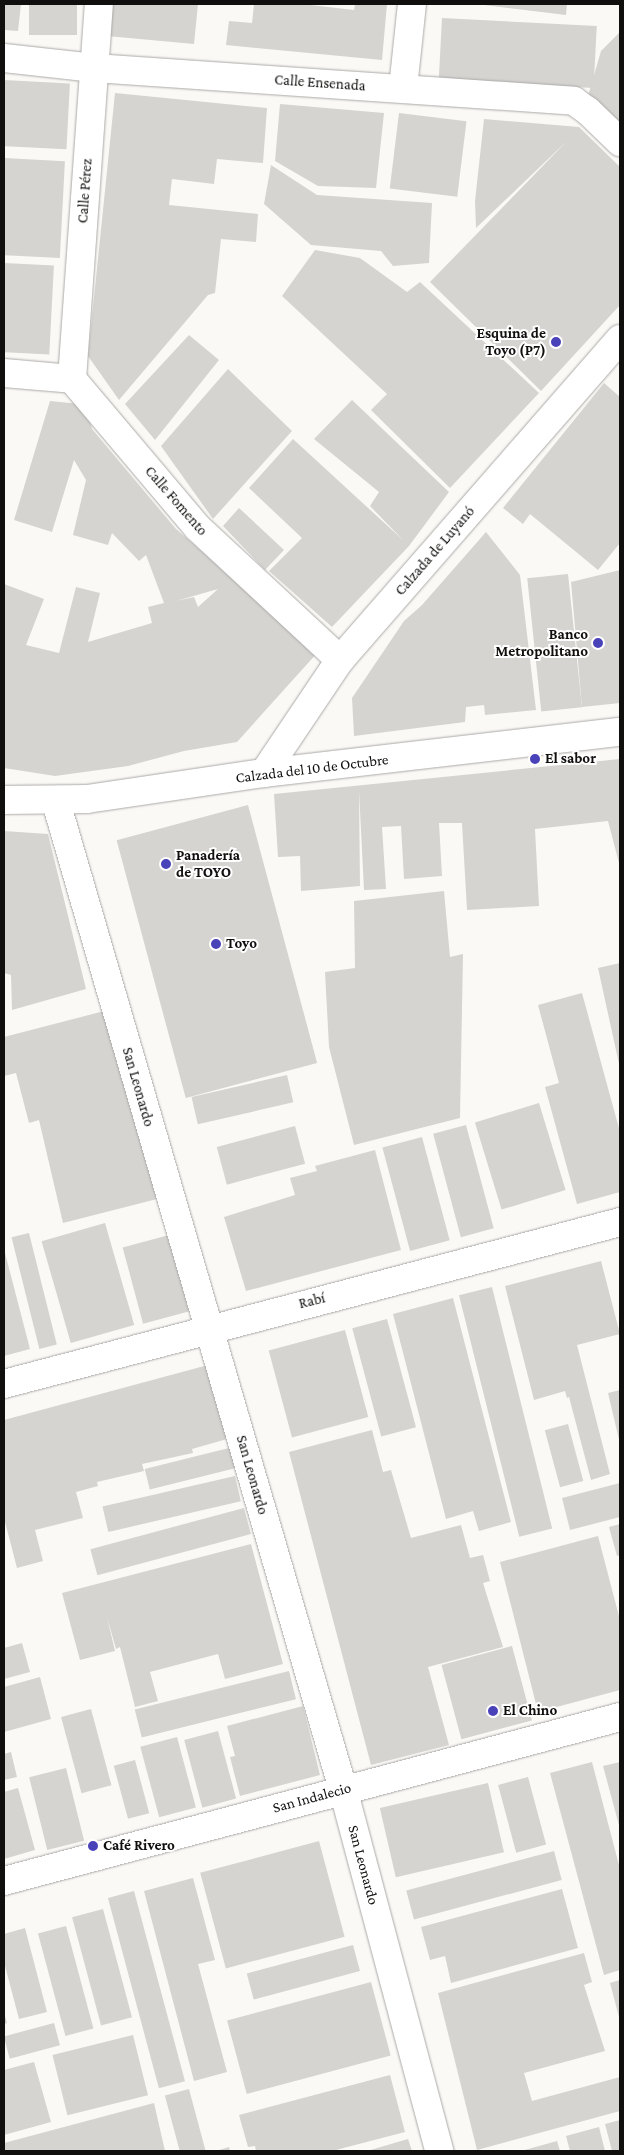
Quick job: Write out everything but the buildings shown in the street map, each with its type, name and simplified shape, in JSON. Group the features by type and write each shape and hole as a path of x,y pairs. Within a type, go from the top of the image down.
{"street":[{"name":"Calle Pérez","path":"72,379 100,4"},
{"path":"403,88 412,4"},
{"name":"Calle Ensenada","path":"4,58 94,68 574,101 588,111 620,142"},
{"name":"Calzada de Luyanó","path":"264,773 340,660 620,339"},
{"path":"4,373 72,379"},
{"name":"Calle Fomento","path":"72,379 198,528 340,660"},
{"name":"Calzada del 10 de Octubre","path":"4,800 56,802 264,773 620,732"},
{"name":"San Leonardo","path":"56,802 343,1789 439,2151"},
{"name":"Rabí","path":"4,1384 208,1328 620,1222"},
{"name":"San Indalecio","path":"4,1881 620,1716"}],"place":[{"name":"Esquina de Toyo (P7)","path":"556,342"},
{"name":"Banco Metropolitano","path":"598,643"},
{"name":"El sabor","path":"535,759"},
{"name":"Panadería de TOYO","path":"166,864"},
{"name":"Toyo","path":"216,944"},
{"name":"El Chino","path":"493,1711"},
{"name":"Café Rivero","path":"93,1846"}]}
